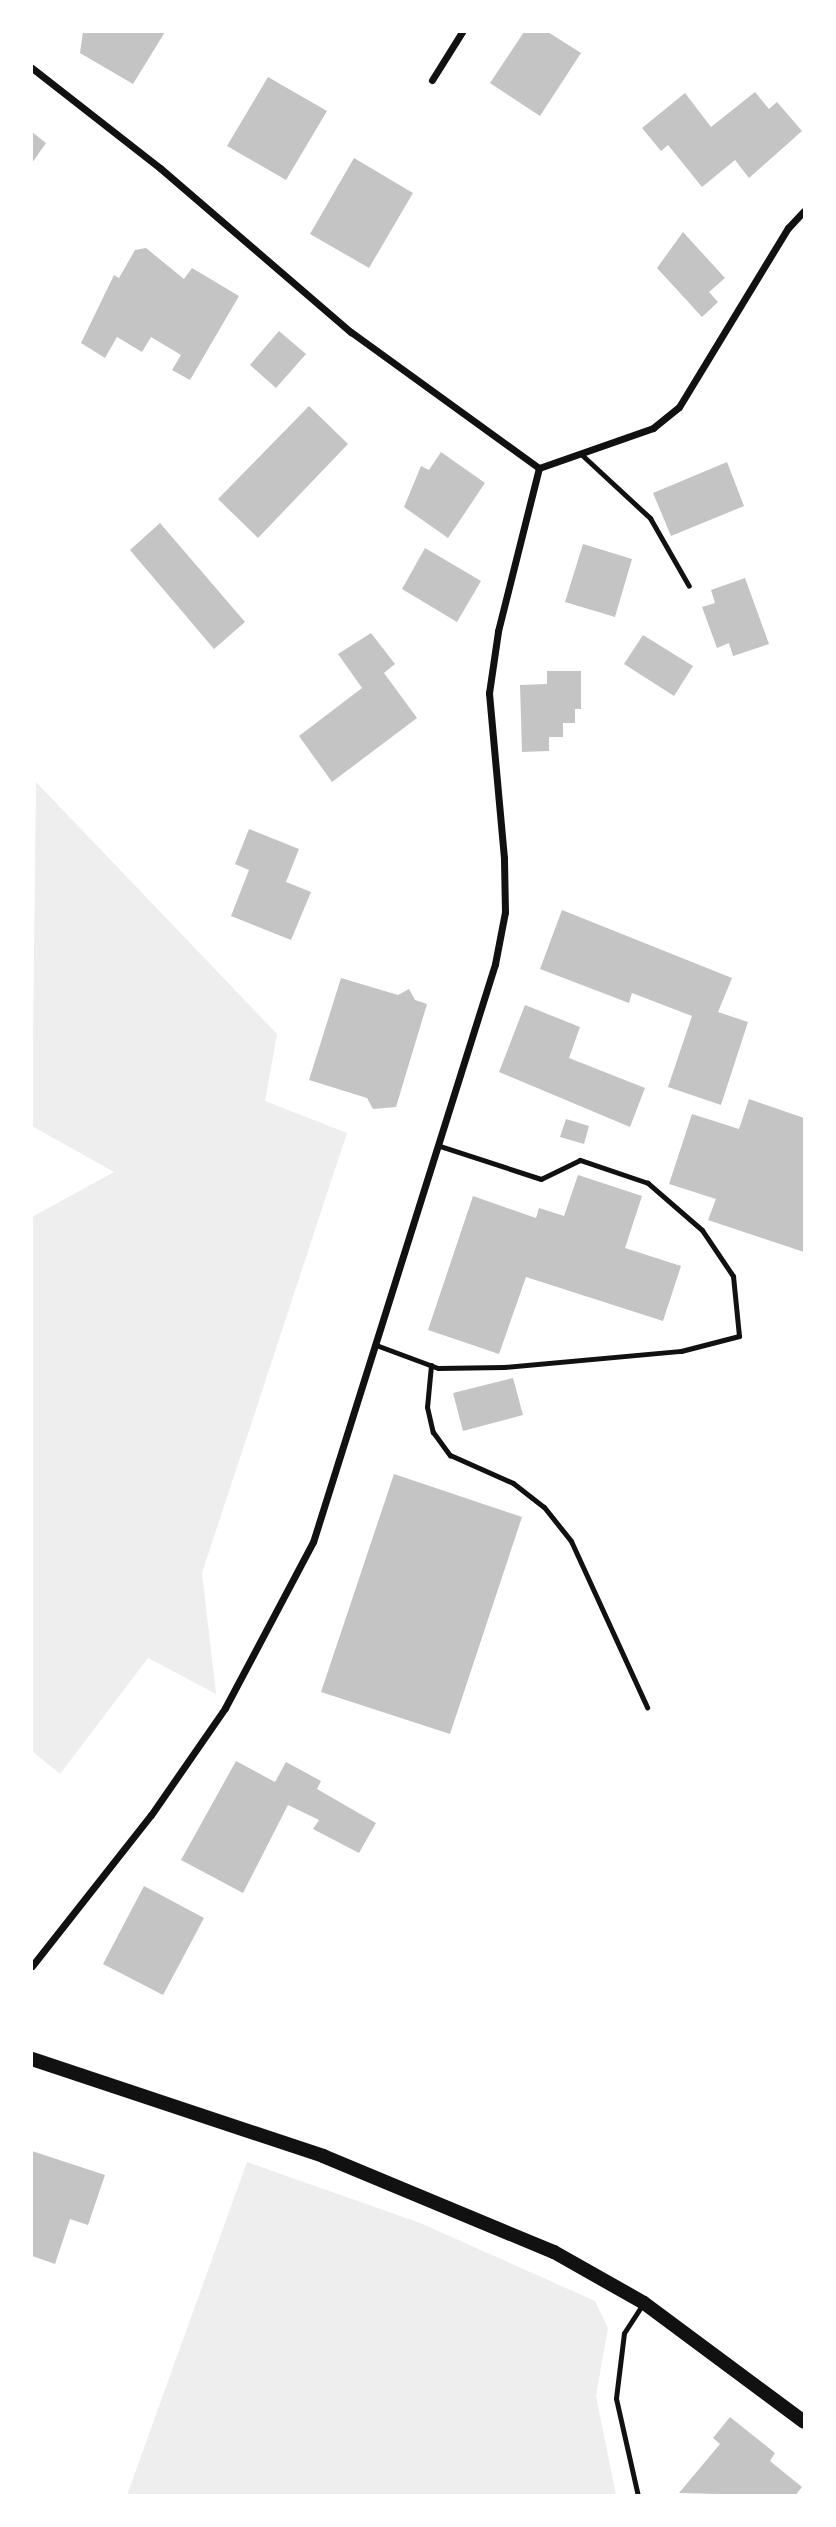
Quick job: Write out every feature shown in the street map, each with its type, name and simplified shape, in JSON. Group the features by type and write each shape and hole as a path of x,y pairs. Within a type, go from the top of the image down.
{"main road":[{"path":"32,2059 323,2156 461,2210 554,2252 644,2303 804,2422"}],"street":[{"path":"432,80 461,32"},
{"path":"32,68 160,168 351,332 540,468"},
{"path":"540,468 653,428 679,407 804,211"},
{"path":"32,1966 152,1815 275,1625 313,1542 440,1146 505,912 489,693 498,631 540,468"}],"lane":[{"path":"582,455 650,517 689,586"},
{"path":"376,1345 431,1365 504,1367 654,1353 739,1336 733,1276 702,1230 649,1183 580,1160 541,1179 440,1146"},
{"path":"431,1365 427,1407 433,1432 450,1455 513,1483 550,1515 571,1541 647,1707"},
{"path":"638,2496 616,2398 624,2333 644,2303"}],"shaded area":[{"path":"36,782 277,1034 265,1101 347,1133 202,1573 216,1694 148,1658 60,1774 32,1751 32,1217 114,1172 32,1126"},
{"path":"247,2162 420,2223 595,2301 608,2328 596,2396 616,2495 127,2495"}],"building":[{"path":"83,32 165,32 133,84 80,53"},
{"path":"524,32 548,32 581,53 540,116 490,83"},
{"path":"268,77 327,111 286,180 227,146"},
{"path":"755,92 769,109 777,102 802,131 749,178 735,160 702,187 668,145 661,151 642,128 685,93 711,127"},
{"path":"32,132 46,143 32,163"},
{"path":"354,158 413,193 369,268 310,234"},
{"path":"683,232 725,278 709,292 718,302 702,317 657,268"},
{"path":"146,248 184,279 192,268 239,296 190,380 172,370 181,355 151,337 142,352 117,337 105,358 81,343 114,275 119,278 135,250"},
{"path":"279,331 306,354 276,388 250,365"},
{"path":"309,406 348,444 258,538 218,499"},
{"path":"441,452 485,483 448,538 404,507 421,466 429,470"},
{"path":"727,462 744,506 671,536 653,493"},
{"path":"160,523 245,622 214,649 130,550"},
{"path":"583,544 632,559 615,617 565,602"},
{"path":"425,548 481,581 457,622 402,589"},
{"path":"745,578 769,644 733,656 729,643 717,648 702,607 715,603 711,590"},
{"path":"371,633 395,664 384,673 417,718 332,782 299,736 362,688 338,654"},
{"path":"643,635 693,666 674,696 624,664"},
{"path":"547,671 581,671 581,709 575,709 575,723 563,723 563,737 549,737 549,751 522,752 520,685 547,684"},
{"path":"249,829 299,849 286,882 311,892 291,940 231,916 249,870 235,864"},
{"path":"562,910 732,978 718,1012 748,1022 721,1105 668,1087 692,1016 632,993 629,1003 540,969"},
{"path":"341,978 398,995 409,989 415,1000 427,1004 396,1107 373,1109 367,1098 309,1080"},
{"path":"525,1005 580,1027 569,1058 645,1088 630,1127 499,1072"},
{"path":"749,1099 804,1118 804,1252 708,1220 716,1199 669,1184 692,1114 739,1129"},
{"path":"566,1119 589,1126 584,1144 560,1137"},
{"path":"578,1175 642,1196 625,1248 681,1266 663,1321 526,1277 499,1354 428,1330 473,1196 536,1218 539,1208 564,1216"},
{"path":"513,1378 523,1415 463,1431 453,1393"},
{"path":"394,1474 522,1517 450,1734 321,1692"},
{"path":"236,1761 275,1782 286,1762 321,1781 317,1789 376,1823 359,1853 313,1829 319,1820 288,1805 243,1893 181,1860"},
{"path":"144,1886 204,1918 163,1995 103,1964"},
{"path":"32,2151 105,2175 88,2225 70,2219 55,2264 32,2256"},
{"path":"730,2417 775,2453 770,2461 802,2487 795,2496 679,2493 720,2444 713,2438"}]}
